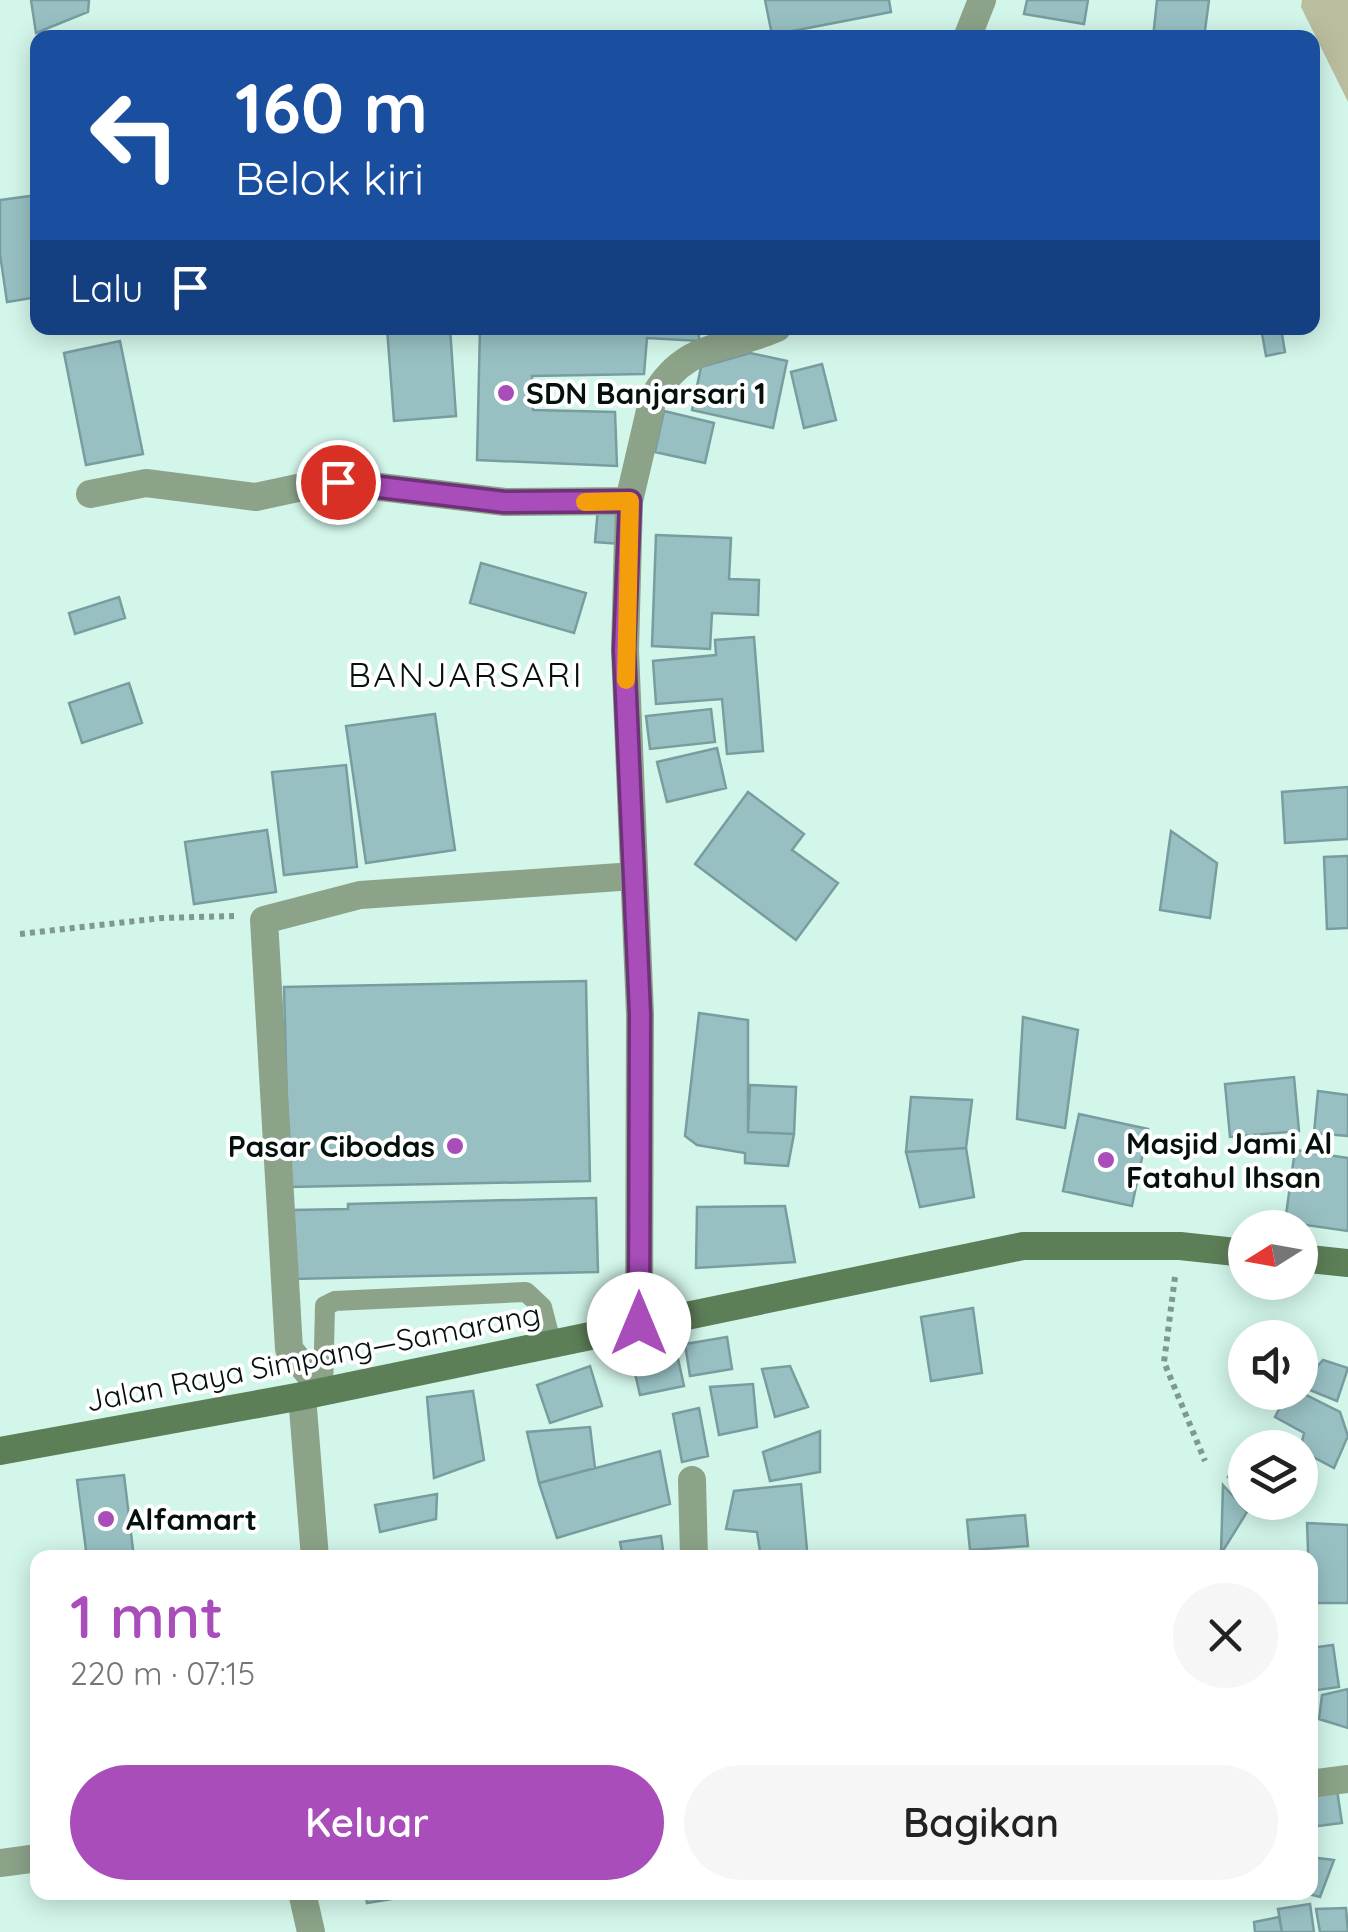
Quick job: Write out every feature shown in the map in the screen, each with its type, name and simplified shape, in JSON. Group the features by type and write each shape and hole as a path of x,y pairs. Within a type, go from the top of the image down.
{"main road":[{"name":"Jalan Raya Simpang—Samarang","path":"0,1452 312,1393 1023,1246 1180,1246 1228,1250"},
{"path":"1318,1260 1348,1262"}],"street":[{"path":"970,30 982,0"},
{"path":"639,1324 640,1014 624,650 630,501 653,398 660,385 694,353 754,335"},
{"path":"90,494 146,483 256,497 330,481 504,502 630,501"},
{"path":"315,1550 312,1393 289,1349 264,920 360,894 634,876"},
{"path":"692,1480 694,1550"},
{"path":"1318,1783 1348,1779"},
{"path":"0,1863 30,1859"},
{"path":"304,1900 312,1932"}],"lane":[{"path":"312,1393 324,1306 335,1302 526,1292 542,1308 551,1342"}],"path":[{"path":"20,934 162,918 244,915 264,920"},
{"path":"1180,1246 1164,1362 1205,1462"}],"green space":[{"path":"1302,0 1348,0 1348,102 1320,45 1320,30 1312,30 1301,7"}],"building":[{"path":"31,0 89,0 88,12 36,30"},
{"path":"765,0 889,0 891,12 798,30 771,30"},
{"path":"1027,0 1088,0 1084,24 1024,14"},
{"path":"1157,0 1209,0 1205,30 1154,30"},
{"path":"30,196 30,298 7,302 0,254 0,200"},
{"path":"388,335 450,335 456,416 394,421"},
{"name":"SDN Banjarsari 1","path":"480,335 699,335 699,341 647,338 644,374 532,376 533,410 615,412 617,466 477,460"},
{"path":"1262,335 1282,335 1285,352 1266,356"},
{"path":"120,341 143,454 86,465 64,353"},
{"path":"750,353 787,361 773,428 692,410 701,367"},
{"path":"822,364 836,420 804,428 791,372"},
{"path":"664,411 714,423 705,463 655,452"},
{"path":"598,508 623,510 621,544 595,542"},
{"path":"656,535 731,538 729,579 759,580 758,615 712,613 710,649 652,646"},
{"path":"481,563 586,593 574,633 470,603"},
{"path":"119,597 125,618 75,634 69,613"},
{"path":"754,637 763,751 727,754 722,699 656,704 653,661 716,655 715,640"},
{"path":"129,683 142,723 82,743 69,703"},
{"path":"711,709 715,742 650,749 646,716"},
{"path":"435,714 455,850 366,863 346,726"},
{"path":"717,748 726,788 667,802 657,762"},
{"path":"346,765 357,867 284,875 272,772"},
{"path":"1348,787 1348,839 1285,843 1282,792"},
{"path":"748,792 804,834 792,850 838,883 796,940 695,864"},
{"path":"267,830 276,892 194,904 185,842"},
{"path":"1171,831 1217,863 1210,918 1160,910"},
{"path":"1348,856 1348,928 1327,929 1324,857"},
{"path":"586,981 590,1181 289,1187 284,987"},
{"path":"699,1013 748,1020 748,1132 794,1134 788,1166 745,1163 745,1153 697,1145 685,1136"},
{"path":"1023,1017 1078,1030 1065,1128 1017,1119"},
{"path":"1294,1077 1299,1131 1230,1137 1225,1084"},
{"path":"750,1085 796,1087 794,1134 748,1132"},
{"path":"1318,1091 1348,1095 1348,1136 1314,1133"},
{"path":"911,1097 972,1100 966,1148 906,1152"},
{"name":"Masjid Jami Al Fatahul Ihsan","path":"1079,1114 1148,1129 1132,1206 1063,1191"},
{"path":"966,1148 974,1197 920,1207 906,1152"},
{"path":"1295,1150 1348,1158 1348,1231 1318,1227 1318,1210 1287,1210"},
{"path":"596,1198 598,1272 293,1279 292,1210 348,1209 348,1204"},
{"path":"785,1206 795,1262 696,1268 697,1207"},
{"path":"973,1308 982,1373 931,1381 921,1317"},
{"path":"727,1337 732,1369 690,1376 685,1344"},
{"path":"675,1345 684,1386 640,1395 631,1356"},
{"path":"1323,1360 1348,1368 1337,1401 1318,1393 1318,1366"},
{"path":"590,1366 602,1406 550,1423 537,1385"},
{"path":"790,1366 808,1407 775,1417 762,1369"},
{"path":"753,1384 757,1427 719,1435 710,1387"},
{"path":"473,1391 484,1460 434,1478 427,1397"},
{"path":"1318,1401 1340,1412 1348,1436 1334,1468 1318,1460 1318,1430 1299,1430 1275,1417 1279,1410 1318,1410"},
{"path":"699,1408 708,1456 682,1462 673,1414"},
{"path":"590,1427 595,1468 539,1483 527,1432"},
{"path":"820,1431 820,1472 770,1481 763,1452"},
{"path":"660,1451 670,1504 557,1538 539,1483"},
{"name":"Alfamart","path":"124,1475 133,1550 86,1550 77,1480"},
{"path":"801,1484 807,1550 760,1550 757,1532 726,1529 734,1491"},
{"path":"1223,1485 1228,1491 1228,1520 1242,1520 1223,1550"},
{"path":"437,1494 436,1519 380,1532 375,1505"},
{"path":"1025,1515 1028,1546 970,1550 967,1520"},
{"path":"1307,1523 1348,1525 1348,1603 1318,1603 1318,1550 1308,1550"},
{"path":"661,1536 663,1550 622,1550 620,1542"},
{"path":"1333,1645 1339,1687 1318,1690 1318,1647"},
{"path":"1348,1689 1348,1728 1319,1719 1322,1695"},
{"path":"1337,1790 1342,1823 1318,1826 1318,1793"},
{"path":"1318,1858 1334,1860 1320,1897"},
{"path":"1310,1904 1314,1932 1282,1932 1278,1909"},
{"path":"1346,1908 1348,1932 1320,1932 1316,1909"},
{"path":"1279,1917 1282,1932 1255,1932 1254,1922"}],"slow traffic":[{"path":"585,502 630,501 626,680"}],"place":[{"name":"SDN Banjarsari 1","path":"506,393"},
{"name":"Pasar Cibodas","path":"455,1146"},
{"name":"Masjid Jami Al Fatahul Ihsan","path":"1106,1160"},
{"name":"Alfamart","path":"106,1519"}],"district":[{"name":"BANJARSARI","path":"466,674"}],"route":[{"path":"338,482 504,502 630,501 624,650 640,1014 639,1324"}]}
